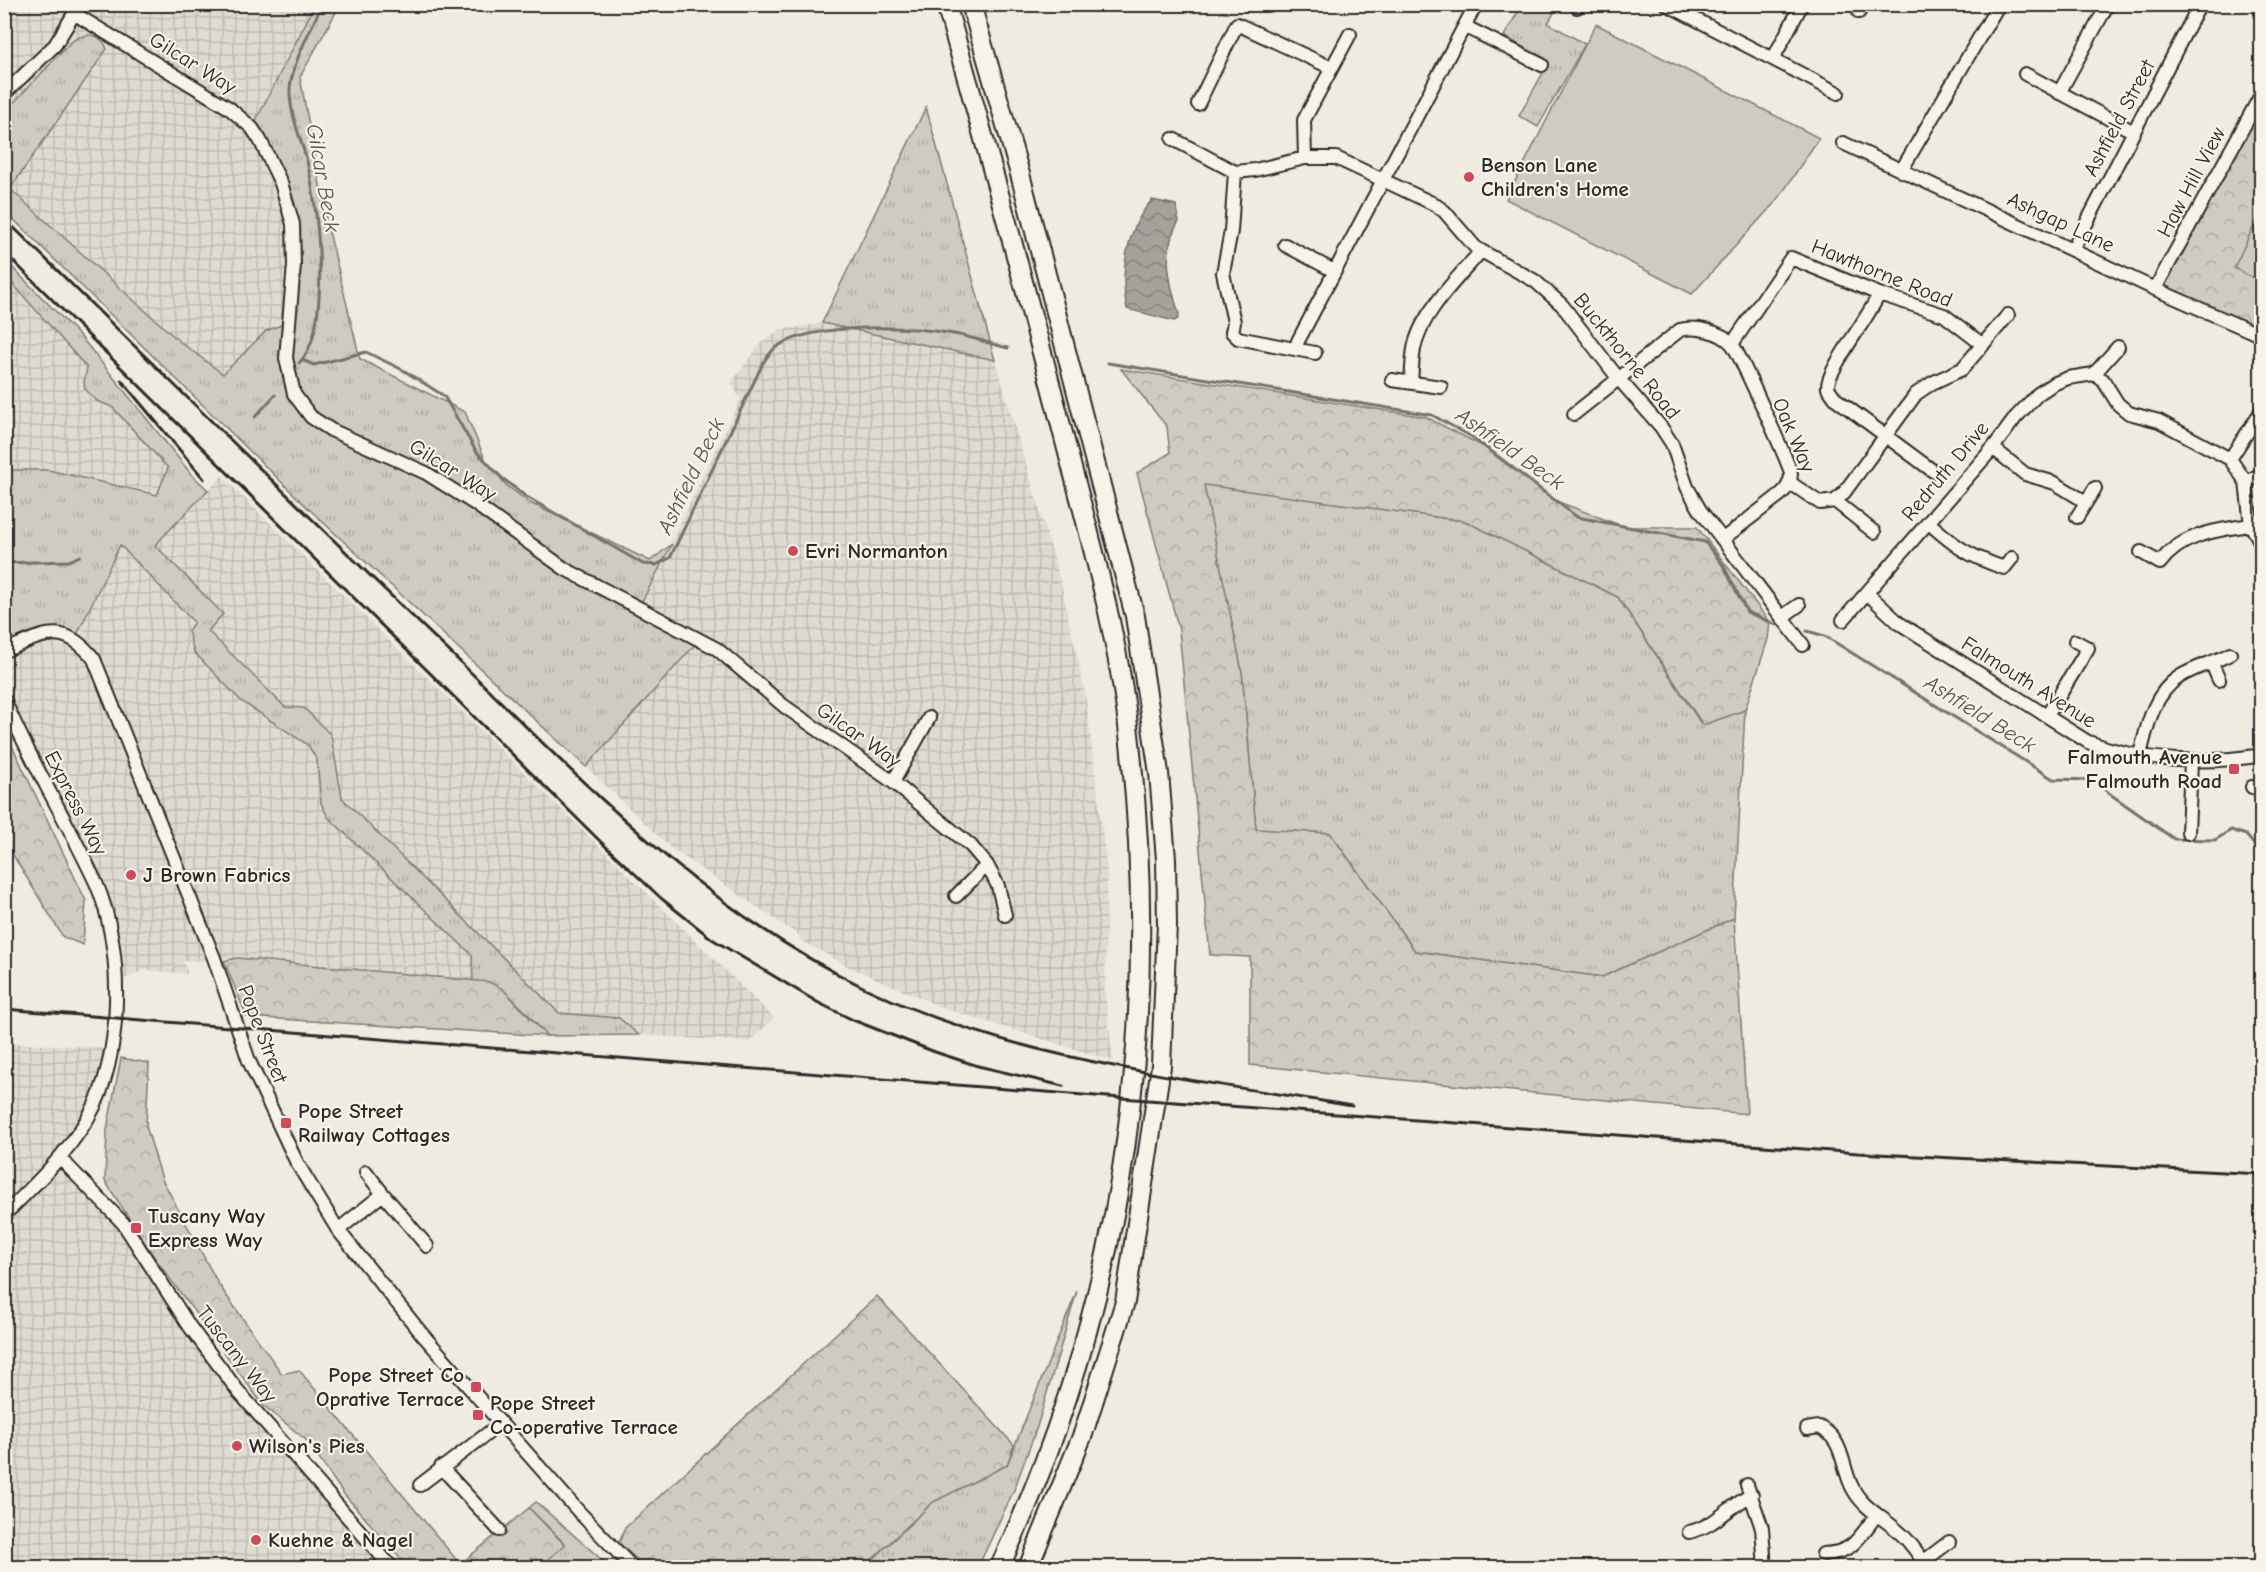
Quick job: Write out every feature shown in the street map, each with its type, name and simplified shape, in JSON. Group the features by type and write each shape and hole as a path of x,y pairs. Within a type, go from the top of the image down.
{"highway":[{"path":"946,4 1048,373 1112,630 1126,714 1139,866 1142,956 1139,1032 1120,1193 1100,1291 1079,1362 1027,1510 999,1568"},
{"path":"971,4 1020,174 1135,616 1159,773 1166,859 1167,924 1161,1066 1125,1302 1083,1434 1028,1568"},
{"path":"981,4 1020,174"}],"street":[{"path":"1296,349 1381,179 1403,146 1476,4"},
{"path":"1773,59 1802,4"},
{"path":"1901,171 1999,4"},
{"path":"2059,93 2109,4"},
{"name":"Ashfield Street","path":"2073,249 2200,4"},
{"path":"1668,5 1838,93"},
{"path":"4,93 55,45 77,9"},
{"name":"Gilcar Way","path":"77,9 229,108 247,123 260,140 282,183 293,224 294,265 286,357 294,394 311,417 331,430 426,473 475,504 565,569 717,649 784,706 893,782 971,846 987,865 998,885 1005,915"},
{"path":"1198,104 1237,24 1332,68"},
{"path":"1466,27 1542,66"},
{"path":"1305,158 1304,120 1350,34"},
{"path":"2025,74 2133,132"},
{"name":"Haw Hill View","path":"2156,290 2262,93"},
{"path":"1173,139 1235,172 1231,231 1223,273 1234,322 1232,332 1238,338 1315,353"},
{"name":"Ashgap Lane","path":"1844,143 2156,290 2262,336"},
{"name":"Buckthorne Road","path":"1235,172 1255,170 1305,158 1336,158 1444,211 1481,251 1535,280 1551,293 1618,378 1661,427 1672,444 1687,487 1700,510 1803,645"},
{"path":"1285,245 1334,271"},
{"path":"1411,382 1414,347 1421,330 1438,300 1481,251"},
{"name":"Hawthorne Road","path":"1732,344 1791,258 1879,294 1944,315 1983,345"},
{"path":"1879,294 1870,314 1831,370 1827,381 1830,392 1836,399 1933,471"},
{"path":"1874,532 1835,501 1843,494 1916,394 1932,383 1962,369 2008,315"},
{"path":"1574,414 1680,330 1696,328 1713,333 1732,344"},
{"name":"Oak Way","path":"1732,344 1788,463 1790,482 1820,504 1835,501"},
{"path":"2118,347 2094,374 2103,380 2118,404 2129,412 2159,421 2230,459 2246,482 2251,525 2262,545"},
{"name":"Redruth Drive","path":"1843,620 2038,394 2068,378 2094,374"},
{"path":"1392,380 1441,387"},
{"path":"2230,459 2262,410"},
{"path":"1993,448 2025,474 2055,483 2086,502"},
{"path":"2246,482 2262,474"},
{"path":"1724,539 1781,494 1790,482"},
{"path":"2077,517 2095,488"},
{"path":"1928,522 1962,551 1978,559 2004,568 2012,558"},
{"path":"2140,552 2160,563 2167,553 2182,542 2212,531 2251,525"},
{"name":"Falmouth Avenue","path":"1867,594 1899,623 2088,742 2115,752 2191,761 2235,760 2262,755"},
{"path":"1782,617 1799,605"},
{"name":"Pope Street","path":"4,651 50,633 75,639 94,658 214,958 249,1061 297,1163 338,1230 500,1424 633,1568"},
{"path":"2046,716 2088,648 2075,641"},
{"path":"2140,754 2155,705 2163,691 2178,678 2230,654"},
{"path":"2211,664 2219,680"},
{"name":"Express Way","path":"4,699 47,792 96,883 112,937 115,993 109,1064 89,1116 60,1158 4,1215"},
{"path":"893,782 929,718"},
{"path":"2188,833 2191,761"},
{"path":"956,896 987,865"},
{"name":"Tuscany Way","path":"60,1158 123,1223 190,1328 238,1391 392,1568"},
{"path":"366,1172 427,1246"},
{"path":"338,1230 383,1194"},
{"path":"420,1485 500,1424"},
{"path":"1817,1425 1834,1439 1841,1451 1852,1488 1876,1516 1897,1530 1919,1564 1949,1542"},
{"path":"441,1467 499,1530"},
{"path":"1689,1532 1713,1523 1749,1490 1762,1528 1765,1568"},
{"path":"1823,1554 1838,1554 1849,1549 1876,1516"}],"shaded area":[{"path":"5,5 315,5 252,128 288,203 289,322 266,331 222,374 179,341 10,189 83,81 102,60 105,41 98,36 78,37 5,113"},
{"path":"4,275 88,368 85,389 112,407 168,468 157,495 48,470 5,470"},
{"path":"822,323 995,360 1060,579 1085,693 1107,868 1105,994 1113,1061 946,1009 847,966 799,939 800,936 672,849 586,767 700,639 639,607 741,399 731,383 761,343 780,330"},
{"path":"222,476 774,1018 749,1042 639,1035 619,1018 559,1014 342,798 331,735 304,708 285,707 207,630 223,614 155,544"},
{"path":"120,545 195,622 194,652 203,663 241,701 308,745 317,760 328,817 472,955 473,982 237,958 224,961 183,961 188,974 143,970 127,978 115,978 105,908 5,699 5,651 50,633 75,638"},
{"path":"5,1043 96,1047 110,1052 101,1091 60,1158 102,1198 190,1327 392,1567 5,1568"}],"green space":[{"path":"315,5 340,5 300,77 327,223 360,359 465,412 485,459 506,485 530,503 650,561 672,544 639,607 700,639 586,767 311,511 5,211 4,113 71,42 87,35 101,39 107,49 10,189 179,341 223,374 266,331 289,322 293,224 252,128"},
{"path":"1522,5 1539,5 1554,13 1548,23 1585,44 1538,127 1519,116 1549,62 1504,36"},
{"path":"1596,24 1819,138 1779,198 1692,294 1506,199"},
{"path":"2261,101 2261,331 2165,290 2163,285"},
{"path":"926,107 995,360 822,323"},
{"path":"2261,211 2262,282 2234,268"},
{"path":"4,259 81,337 192,475 208,490 155,545 223,614 208,631 285,707 304,708 331,735 342,798 559,1013 619,1018 639,1035 547,1036 505,993 485,983 473,982 472,955 328,817 321,803 317,760 308,745 241,701 194,652 188,631 194,622 120,545 75,639 50,633 5,651 5,470 48,470 157,495 168,468 112,407 97,401 85,389 87,368 5,275"},
{"path":"1121,369 1426,417 1492,451 1556,501 1625,527 1697,527 1770,622 1768,639 1745,710 1703,725 1618,597 1465,521 1204,485 1242,672 1256,829 1330,833 1415,951 1602,977 1734,918 1747,1114 1250,1065 1250,957 1210,955 1179,630 1137,473 1170,453 1167,427"},
{"path":"1203,484 1465,521 1618,597 1702,725 1745,710 1734,918 1602,977 1415,951 1330,833 1256,830 1242,672"},
{"path":"5,731 86,901 83,945 63,937 5,842"},
{"path":"237,958 489,982 503,989 547,1036 247,1017 224,961"},
{"path":"121,1058 149,1063 146,1126 162,1179 219,1285 282,1374 299,1370 460,1564 529,1508 565,1545 538,1567 408,1567 343,1493 306,1440 263,1405 154,1257 105,1181 107,1129"},
{"path":"1077,1291 1037,1427 1014,1490 978,1567 864,1568 933,1502 1007,1465"},
{"path":"877,1296 1014,1445 1007,1465 933,1502 864,1567 645,1567 619,1543 625,1528"},
{"path":"536,1502 610,1567 538,1567 565,1544 529,1508"}],"water":[{"path":"1152,200 1176,205 1179,221 1173,232 1168,255 1172,290 1179,314 1178,319 1174,321 1127,309 1124,280 1127,251 1136,224"}],"waterway":[{"name":"Gilcar Beck","path":"299,363 309,347 316,325 320,269 312,185 293,113 290,85 297,62 322,4"},
{"name":"Ashfield Beck","path":"302,360 314,365 366,352 403,370 444,396 476,451 502,478 525,496 643,564 656,565 670,558 763,363 776,347 795,338 816,333 889,328 954,334 1008,348"},
{"name":"Ashfield Beck","path":"1108,363 1432,415 1472,437 1577,517 1705,542 1723,565 1747,612 1777,625"},
{"path":"255,417 275,395"},
{"path":"4,563 69,561 80,556"},
{"name":"Ashfield Beck","path":"1807,631 1825,636 2053,779 2094,780 2174,839 2215,840 2231,830 2246,835 2262,854"}],"railway":[{"path":"4,218 548,749 646,839 698,882 751,921 808,957 867,989 925,1014 984,1034 1044,1051 1105,1064 1352,1106"},
{"path":"4,252 605,846 662,899 712,939 817,1002 853,1020 978,1066 1063,1086"},
{"path":"121,380 204,479"},
{"path":"4,1009 1108,1097 1858,1153 2262,1174"}],"place":[{"name":"Benson Lane Children's Home","path":"1469,177"},
{"name":"Evri Normanton","path":"793,551"},
{"name":"Falmouth Avenue Falmouth Road","path":"2234,769"},
{"name":"J Brown Fabrics","path":"131,875"},
{"name":"Pope Street Railway Cottages","path":"286,1123"},
{"name":"Tuscany Way Express Way","path":"136,1228"},
{"name":"Pope Street Co Oprative Terrace","path":"476,1387"},
{"name":"Pope Street Co-operative Terrace","path":"478,1415"},
{"name":"Wilson's Pies","path":"237,1446"},
{"name":"Kuehne & Nagel","path":"256,1540"}]}
